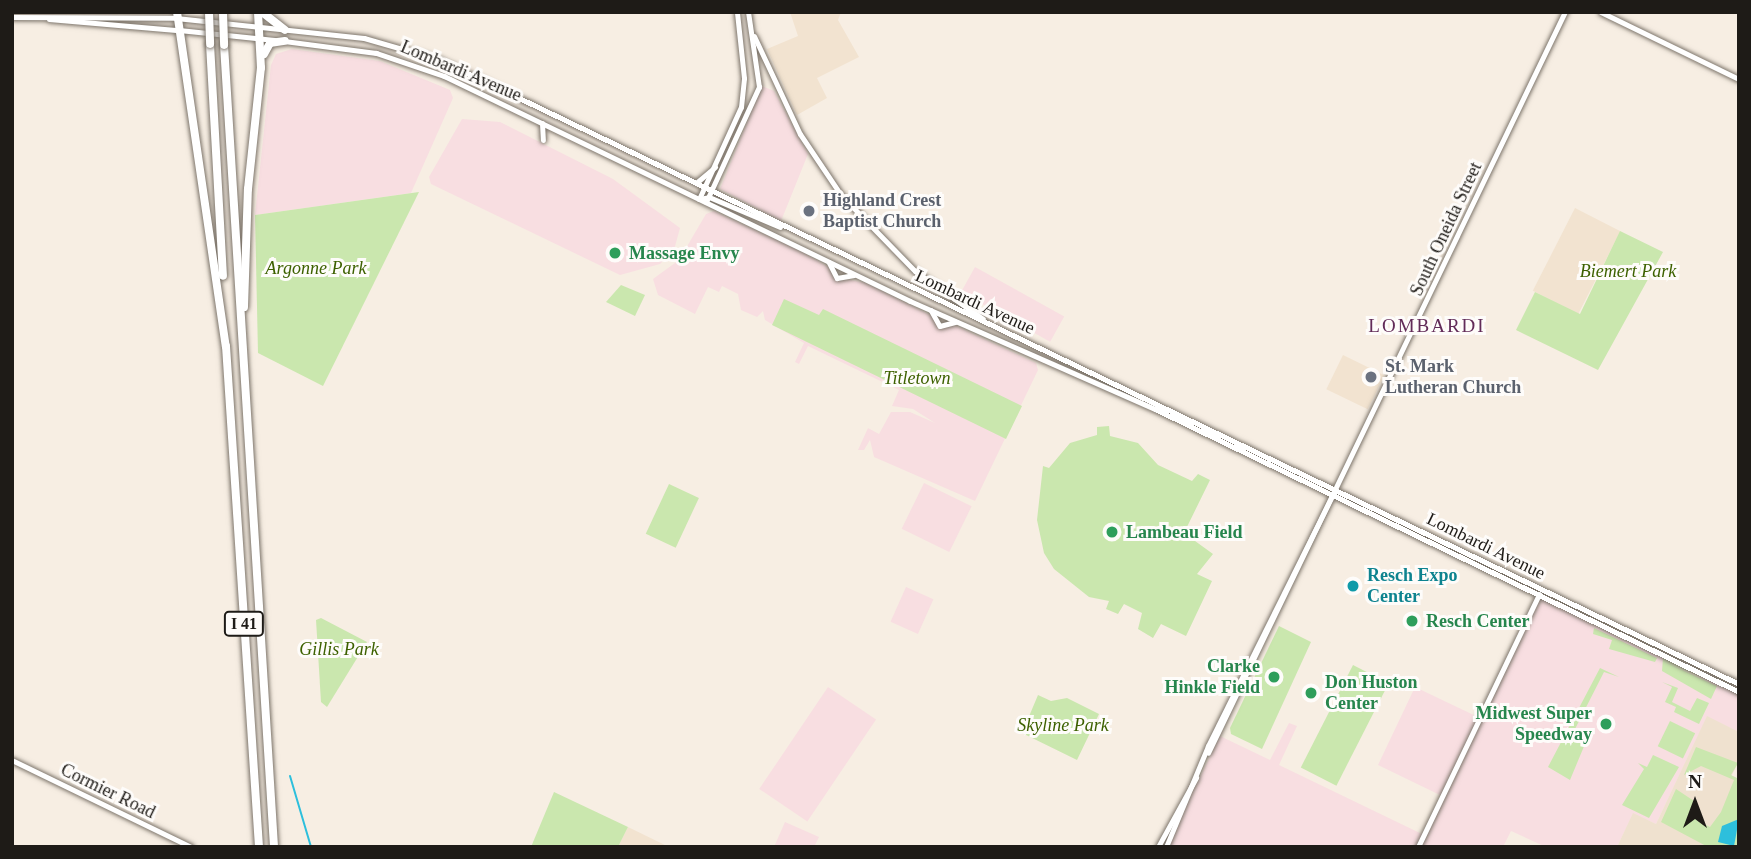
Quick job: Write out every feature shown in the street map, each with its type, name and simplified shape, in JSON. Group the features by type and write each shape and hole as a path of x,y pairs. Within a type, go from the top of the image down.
{"highway":[{"name":"I 41","path":"209,12 226,346 259,847"},
{"path":"244,382 246,225 261,68 260,12"},
{"path":"260,12 285,30"},
{"name":"I 41","path":"223,13 274,847"},
{"path":"177,15 176,30 211,219 226,346"},
{"path":"261,68 267,46 285,41"}],"main road":[{"path":"708,195 743,91 737,12"},
{"path":"708,195 759,90 754,36 748,12"},
{"name":"Lombardi Avenue","path":"177,15 260,28 368,39 427,55 696,184 708,195 828,261 1333,495 1739,692"},
{"name":"Lombardi Avenue","path":"176,30 285,41 392,57 542,122 699,199 708,195 790,229 1336,487 1739,684"},
{"path":"754,36 800,134 841,195 915,271 988,324"},
{"path":"542,122 545,136 557,130"},
{"path":"696,184 717,165"}],"street":[{"path":"152,16 166,12"},
{"name":"South Oneida Street","path":"1166,847 1208,753 1565,12"},
{"path":"1601,12 1739,79"},
{"path":"12,17 177,15"},
{"path":"24,17 176,30"},
{"path":"828,261 837,278 859,276"},
{"path":"932,310 940,326 959,323"},
{"path":"1418,847 1539,595"},
{"name":"Cormier Road","path":"12,760 191,847"},
{"name":"South Oneida Street","path":"1158,847 1197,777"}],"shaded area":[{"path":"790,12 841,12 838,20 859,57 817,78 827,98 797,115 767,49 798,36"},
{"path":"292,49 380,61 450,90 453,98 411,193 255,215 271,65 276,54"},
{"path":"762,86 774,91 808,154 781,221 720,189"},
{"path":"462,119 500,122 613,179 680,228 674,250 660,264 620,275 431,184 429,177"},
{"path":"1575,208 1620,231 1578,314 1533,291"},
{"path":"714,211 798,250 832,269 835,277 866,283 932,316 942,328 952,324 1036,363 1038,370 975,501 874,457 870,440 864,450 858,450 868,428 879,434 891,412 910,412 935,423 913,409 892,406 899,390 808,346 799,364 795,362 804,343 765,320 763,311 757,317 741,310 738,294 722,286 719,292 708,287 695,314 658,295 653,279 679,260 706,214"},
{"path":"975,267 1064,316 1050,342 961,292"},
{"path":"1343,355 1384,375 1368,409 1326,389"},
{"path":"924,483 972,506 949,552 902,529"},
{"path":"906,587 933,599 918,634 891,622"},
{"path":"1539,595 1739,692 1739,732 1707,717 1656,824 1633,814 1617,847 1546,847 1511,831 1503,847 1166,847 1220,736 1270,760 1289,723 1297,726 1279,765 1424,835 1442,796 1378,765 1415,687 1480,718"},
{"path":"828,687 876,719 807,821 759,789"},
{"path":"1707,716 1739,732 1739,761 1731,777 1739,781 1739,847 1617,847 1633,813 1656,824"},
{"path":"785,822 819,837 814,847 774,847"},
{"path":"628,827 669,847 618,847"}],"green space":[{"name":"Argonne Park","path":"419,192 323,386 258,353 255,215"},
{"name":"Biemert Park","path":"1620,231 1663,252 1598,370 1516,330 1535,292 1580,314"},
{"path":"621,285 645,295 635,316 606,302"},
{"name":"Titletown","path":"784,299 819,315 823,309 1022,406 1006,439 772,325"},
{"name":"Lambeau Field","path":"1109,426 1110,436 1138,443 1158,465 1192,481 1198,474 1210,480 1184,533 1213,554 1197,574 1212,581 1186,636 1161,624 1153,638 1138,629 1142,613 1124,604 1118,614 1106,609 1109,601 1089,597 1054,569 1044,553 1037,520 1043,466 1049,468 1070,443 1097,435 1097,427"},
{"path":"669,484 699,498 676,548 646,534"},
{"name":"Gillis Park","path":"321,618 367,642 327,707 321,702 316,620"},
{"name":"Clarke Hinkle Field","path":"1279,626 1311,642 1262,749 1231,734 1230,728"},
{"path":"1594,628 1657,658 1655,662 1609,649 1612,640 1593,634"},
{"path":"1663,658 1716,684 1664,661 1717,686 1711,699 1662,671"},
{"path":"1353,665 1389,683 1336,786 1301,767"},
{"path":"1600,668 1619,677 1604,672 1574,731 1585,744 1570,780 1548,767"},
{"path":"1662,682 1678,688 1672,702 1690,711 1697,698 1709,703 1699,724 1674,712 1676,707 1665,702 1672,687"},
{"name":"Skyline Park","path":"1038,695 1051,701 1067,698 1099,714 1077,760 1022,733"},
{"path":"1670,721 1695,733 1683,758 1658,746"},
{"path":"1696,747 1738,763 1731,775 1739,779 1739,847 1708,847 1661,822 1676,789 1697,803 1693,811 1700,815 1698,821 1710,827 1721,812 1734,780 1701,766 1684,775"},
{"path":"1653,755 1679,767 1649,818 1622,805 1644,769 1638,763 1647,767"},
{"path":"554,792 628,827 618,847 531,847"}],"water":[{"path":"1739,819 1734,846 1718,842 1722,826"}],"waterway":[{"path":"290,776 311,847"}],"place":[{"name":"Highland Crest Baptist Church","path":"809,211"},
{"name":"Massage Envy","path":"615,253"},
{"name":"St. Mark Lutheran Church","path":"1371,377"},
{"name":"Lambeau Field","path":"1112,532"},
{"name":"Resch Expo Center","path":"1353,586"},
{"name":"Resch Center","path":"1412,621"},
{"name":"Clarke Hinkle Field","path":"1274,677"},
{"name":"Don Huston Center","path":"1311,693"},
{"name":"Midwest Super Speedway","path":"1606,724"}],"district":[{"name":"LOMBARDI","path":"1427,326"}]}
